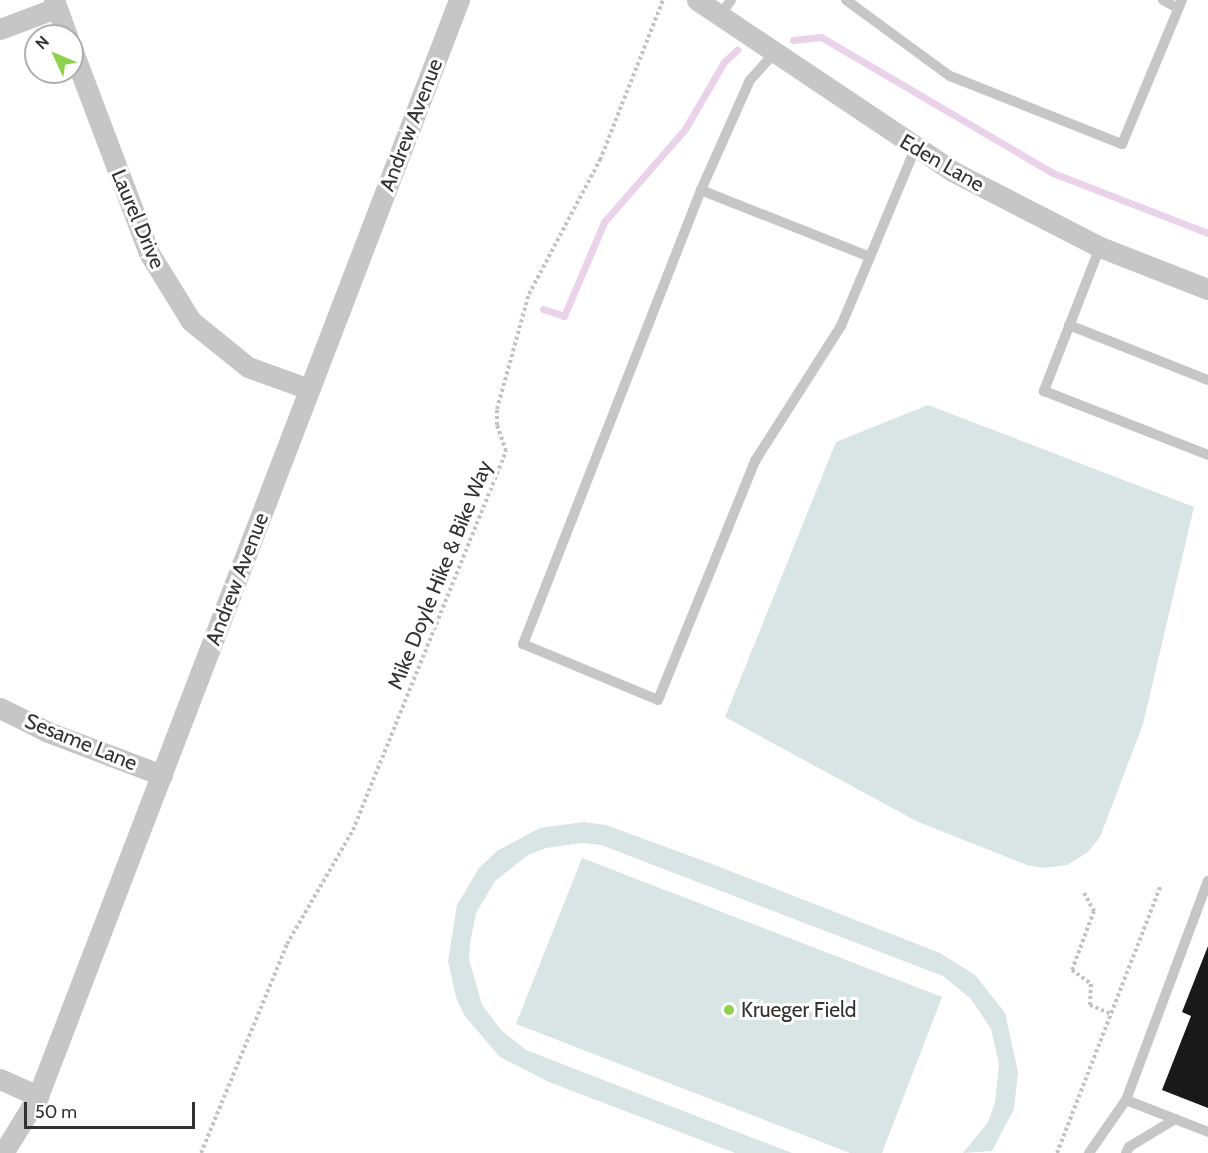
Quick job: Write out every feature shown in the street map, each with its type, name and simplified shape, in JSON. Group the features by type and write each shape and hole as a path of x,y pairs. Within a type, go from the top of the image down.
{"street":[{"name":"Andrew Avenue","path":"3,1153 38,1096 459,0"},
{"name":"Eden Lane","path":"697,0 726,7 775,52 915,148 1100,247 1208,289"},
{"path":"0,28 55,4 62,24"},
{"name":"Laurel Drive","path":"84,82 149,253 191,321 248,367 309,389"},
{"name":"Sesame Lane","path":"0,708 48,732 162,775"},
{"path":"0,1079 38,1096"}],"lane":[{"path":"846,0 950,76 1122,144 1180,4 1163,0"},
{"path":"775,52 750,80 701,190 523,644 658,700 755,461 841,326 915,148"},
{"path":"701,190 870,257"},
{"path":"1100,247 1044,391 1208,455"},
{"path":"1069,326 1208,380"},
{"path":"1089,1153 1126,1100 1208,881"},
{"path":"1126,1100 1208,1132"},
{"path":"1126,1153 1129,1147 1175,1119"}],"path":[{"name":"Mike Doyle Hike & Bike Way","path":"201,1153 287,944 353,830 506,451 497,425 497,409 529,294 600,160 663,0"},
{"path":"1057,1153 1161,885"},
{"path":"1084,893 1094,910 1072,970 1091,984 1090,1005 1111,1014"}],"shaded area":[{"path":"928,405 1194,507 1143,724 1100,837 1088,852 1067,865 1044,868 1027,865 916,821 725,717 836,442"},
{"path":"583,822 606,825 712,864 940,953 975,975 1005,1013 1018,1072 1014,1109 992,1151 963,1153 988,1122 995,1103 999,1064 991,1029 971,999 943,976 601,845 582,843 546,848 528,855 495,881 476,913 470,943 469,959 482,1005 501,1030 526,1050 792,1153 735,1153 549,1082 500,1057 464,1015 456,997 448,961 457,905 479,868 497,851 540,828"},
{"name":"Krueger Field","path":"582,858 942,997 882,1153 850,1153 516,1024"}],"building":[{"path":"1208,946 1208,1108 1162,1090 1191,1016 1182,1012"}],"waterway":[{"path":"793,40 821,37 1053,173 1208,233"},
{"path":"543,309 564,316 604,222 685,129 724,62 737,50"}],"place":[{"name":"Krueger Field","path":"729,1010"}]}
